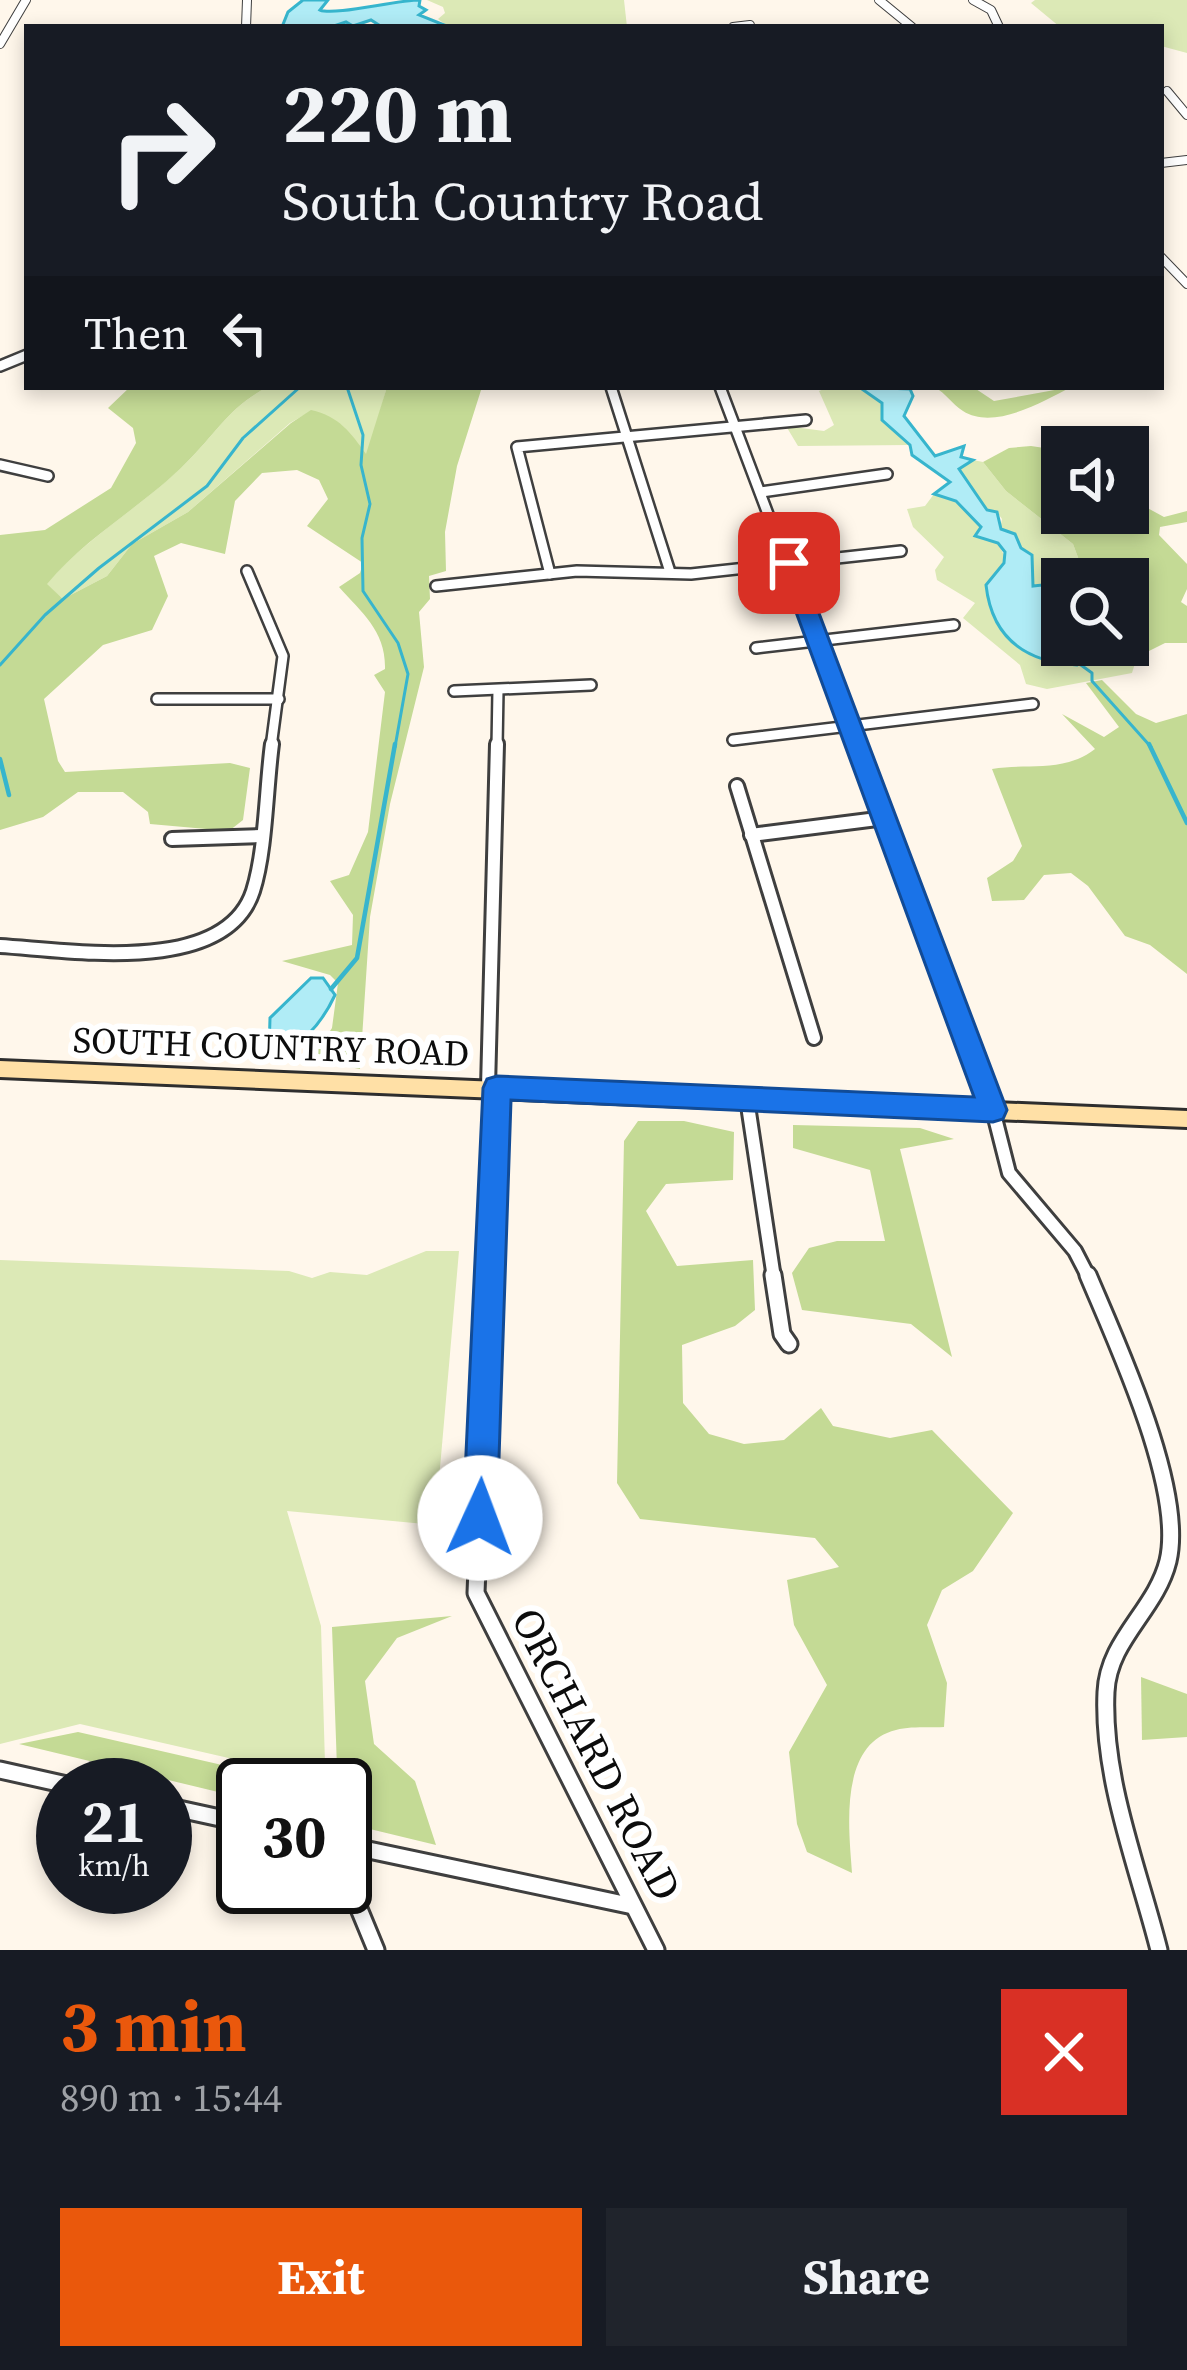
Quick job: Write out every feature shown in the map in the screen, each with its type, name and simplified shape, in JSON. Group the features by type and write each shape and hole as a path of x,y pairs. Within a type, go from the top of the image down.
{"main road":[{"name":"SOUTH COUNTRY ROAD","path":"0,1069 1187,1119"}],"street":[{"path":"0,44 4,29 26,0"},
{"path":"879,0 908,24"},
{"path":"973,0 991,10 998,24"},
{"path":"1164,91 1187,90"},
{"path":"1164,91 1187,115"},
{"path":"1164,260 1187,284"},
{"path":"611,390 670,572"},
{"path":"721,390 993,1110 1002,1161 1024,1193 1072,1242 1084,1265 1154,1453 1172,1536 1162,1578 1113,1655 1106,1690 1112,1757 1159,1950"},
{"path":"550,574 518,447 806,420"},
{"path":"0,465 49,476"},
{"path":"761,492 887,474"},
{"path":"436,586 550,574 670,572 901,551"},
{"path":"0,946 156,951 196,945 229,927 250,901 279,699 281,646 247,571"},
{"path":"756,648 954,625"},
{"path":"454,692 591,685"},
{"name":"ORCHARD ROAD","path":"498,690 493,1087 476,1593 656,1950"},
{"path":"158,699 279,699"},
{"path":"733,740 1033,704"},
{"path":"737,787 814,1038"},
{"path":"752,835 885,818"},
{"path":"172,839 260,836"},
{"path":"747,1099 782,1334 789,1344"},
{"path":"0,1770 36,1778"},
{"path":"372,1851 633,1906"},
{"path":"361,1914 376,1950"}],"green space":[{"path":"427,0 624,0 627,24 445,24 438,19 445,13 443,7"},
{"path":"1187,0 1187,53 1164,47 1164,24 1056,24 1031,3"},
{"path":"127,390 262,390 234,411 170,478 63,566 47,584 63,599 107,576 132,544 188,512 311,410 337,421 366,454 386,390 481,390 457,466 445,532 446,571 429,576 430,599 419,612 424,667 390,804 370,917 360,1069 311,1060 332,1028 338,983 330,975 282,961 352,945 353,915 330,881 349,875 368,832 385,692 374,675 385,669 377,633 339,587 360,573 363,563 307,526 328,499 319,480 297,470 262,473 235,501 225,554 181,543 154,556 168,596 152,630 103,645 44,699 58,761 65,772 230,763 250,768 243,820 229,831 150,824 148,812 123,792 78,792 43,817 0,830 0,535 45,530 111,488 136,443 133,428 108,408"},
{"path":"262,390 386,390 367,456 311,411 290,423 188,512 132,544 107,576 63,599 46,584 170,478"},
{"path":"863,390 882,403 882,420 910,445 798,446 786,426 824,431 834,425 819,391"},
{"path":"939,390 978,390 994,401 1065,390 1018,412 989,418 963,411"},
{"path":"1009,448 1041,448 1041,519 1006,491 983,462"},
{"path":"973,460 983,462 1006,491 1041,519 1041,534 1060,534 1073,544 1078,558 1041,558 1041,585 1033,586 1020,548 1000,529 1002,519 987,510 959,468"},
{"path":"934,494 956,501 981,528 976,535 998,543 1019,586 1041,593 1041,666 1134,666 1132,673 1047,689 1026,684 1020,665 963,618 975,603 937,580 935,570 944,557 913,527 907,509 925,506"},
{"path":"1149,509 1164,517 1187,511 1187,522 1160,527 1159,535 1187,564 1187,589 1181,602 1187,606 1187,643 1165,643 1149,651 1149,558 1078,558 1073,544 1060,534 1149,534"},
{"path":"1102,680 1136,714 1156,723 1187,714 1187,974 1150,945 1125,936 1088,886 1071,873 1044,875 1024,900 992,901 987,878 1013,861 1022,846 992,769 1058,764 1095,749 1062,714 1104,737 1119,727 1086,683"},
{"path":"638,1121 684,1121 734,1132 733,1180 666,1184 646,1211 677,1266 753,1260 755,1310 735,1326 682,1345 683,1403 709,1434 744,1444 784,1440 821,1408 833,1426 890,1438 932,1430 1013,1513 973,1571 942,1590 927,1625 947,1683 944,1727 901,1729 877,1738 864,1752 851,1791 852,1873 807,1852 797,1824 789,1752 827,1685 794,1625 787,1580 839,1567 815,1538 640,1519 617,1483 624,1141"},
{"path":"793,1125 920,1128 954,1139 900,1149 952,1357 911,1324 802,1310 792,1273 809,1248 837,1241 885,1241 870,1170 793,1148"},
{"path":"426,1251 459,1251 435,1525 287,1511 321,1626 325,1758 229,1758 80,1724 0,1744 0,1260 289,1271 312,1278 330,1272 367,1275"},
{"path":"452,1616 397,1638 365,1681 374,1744 415,1781 436,1845 372,1830 372,1758 337,1758 332,1627"},
{"path":"1141,1677 1187,1694 1187,1737 1142,1740"},
{"path":"78,1732 192,1758 77,1758 19,1744"},
{"path":"192,1758 216,1764 216,1791 192,1786"}],"water":[{"path":"303,0 328,0 320,10 327,11 420,0 419,6 426,10 419,15 442,24 377,24 371,20 283,24 288,12"},
{"path":"863,390 910,390 913,396 904,416 935,456 964,446 961,457 973,460 959,469 987,510 997,512 1001,529 1015,534 1021,548 1032,555 1033,586 1041,585 1041,659 1004,633 990,604 986,585 1004,563 1005,552 998,543 975,536 981,527 956,501 934,494 950,482 912,455 910,445 882,420 882,403"},
{"path":"311,978 323,978 335,995 330,1005 300,1041 269,1052 270,1018"}],"waterway":[{"path":"0,665 45,615 99,568 207,486 243,438 297,390"},
{"path":"348,390 363,435 361,465 370,504 362,538 363,591 398,643 408,674 395,747"},
{"path":"1082,666 1150,746"},
{"path":"331,989 357,958 395,744"},
{"path":"1150,746 1187,823"},
{"path":"0,759 9,795"}],"route":[{"path":"480,1518 497,1088 993,1110 789,563"}]}
